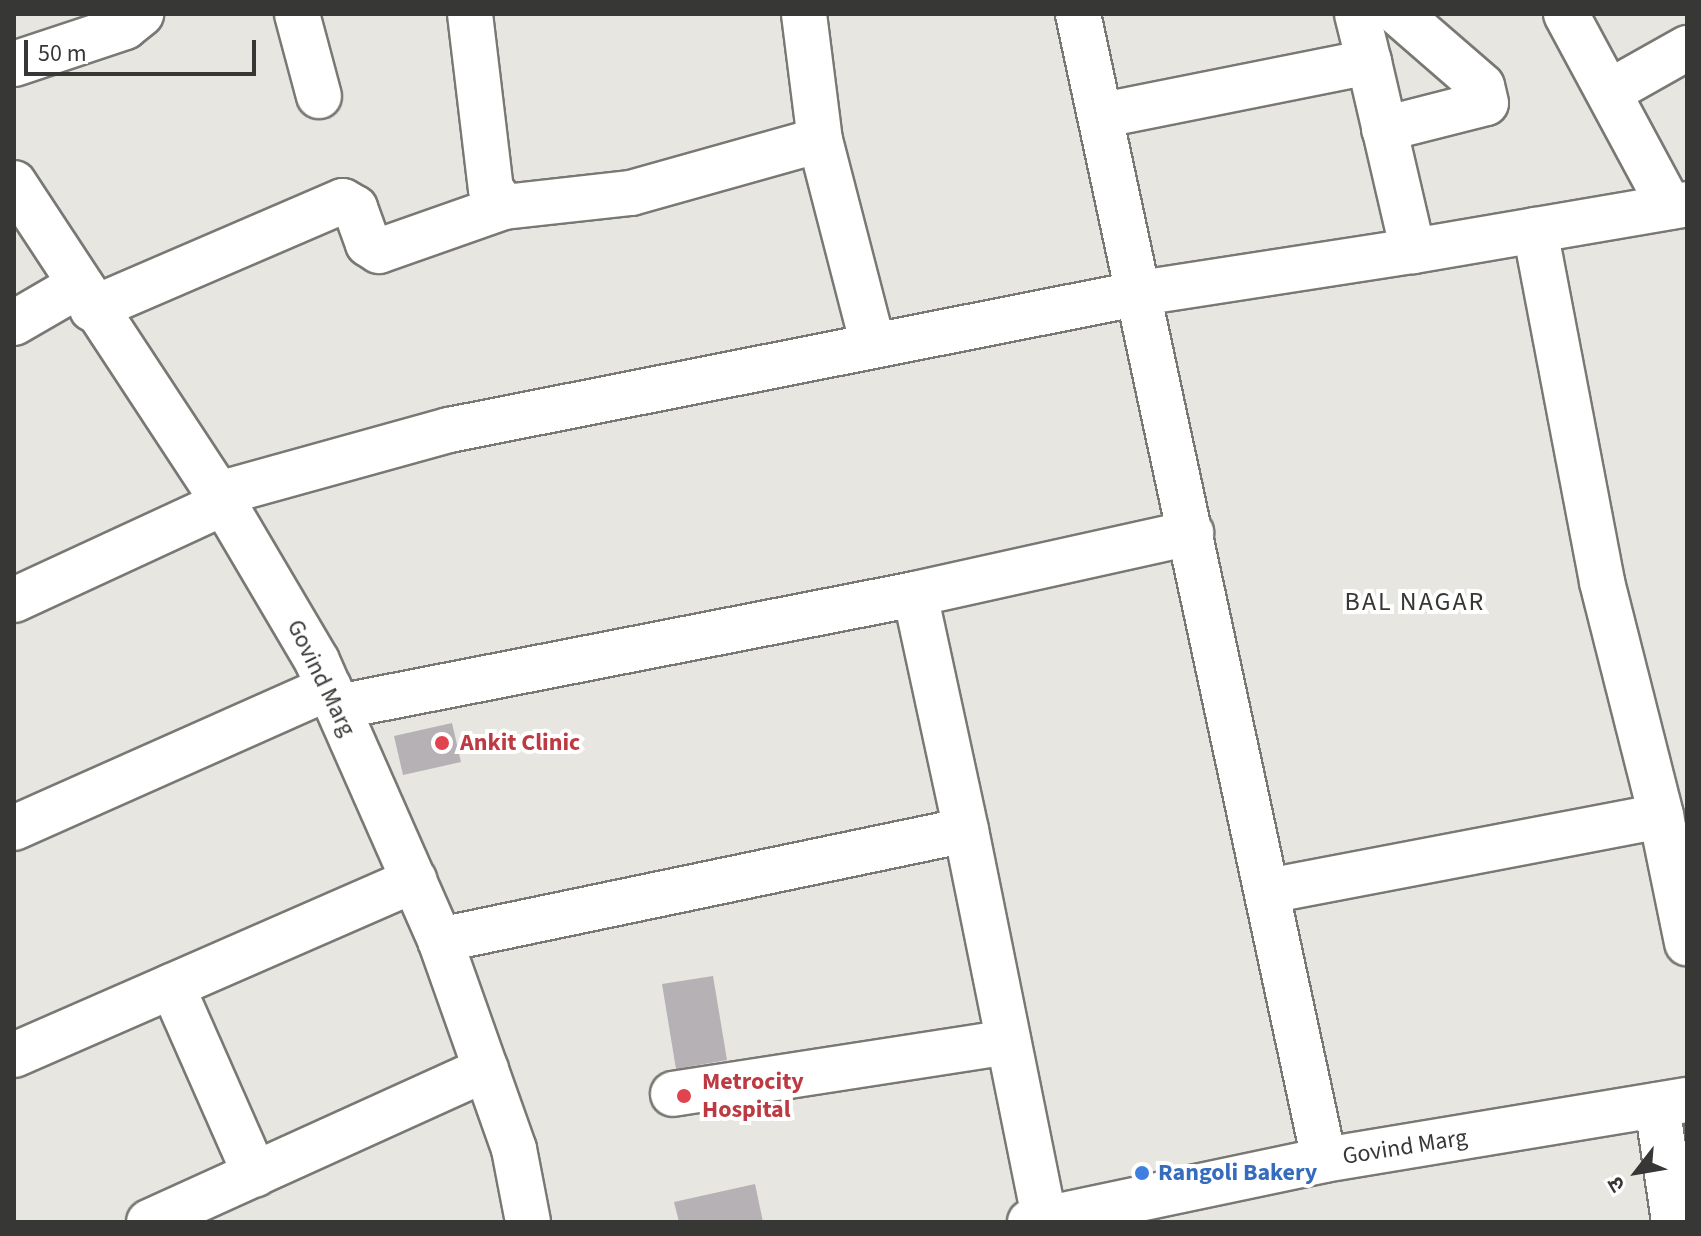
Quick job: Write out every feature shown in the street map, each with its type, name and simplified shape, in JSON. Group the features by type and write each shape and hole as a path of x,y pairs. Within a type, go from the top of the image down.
{"street":[{"path":"14,64 125,27 141,14"},
{"path":"297,14 319,96"},
{"path":"470,14 491,189 504,207"},
{"path":"804,14 820,140 873,345"},
{"path":"1078,14 1103,115 1324,1160"},
{"path":"1357,14 1413,251"},
{"path":"1384,129 1486,103 1482,86 1399,14"},
{"path":"14,600 221,498 449,430 1141,293 1678,206 1566,14"},
{"path":"1609,92 1687,48"},
{"path":"1103,115 1369,62"},
{"path":"14,323 343,201 355,208 368,244 379,251 504,207 631,193 820,140"},
{"name":"Govind Marg","path":"14,183 84,298 221,498 334,698 440,940 514,1149 528,1222"},
{"path":"1535,230 1602,582 1661,816 1687,943"},
{"path":"14,828 334,698 915,594 1191,533"},
{"path":"915,594 966,830 1040,1221"},
{"path":"1268,891 1661,816"},
{"path":"440,940 966,830"},
{"path":"14,1055 414,880"},
{"path":"172,986 255,1174"},
{"path":"673,1094 1008,1042"},
{"path":"149,1222 486,1069"},
{"path":"1672,1103 1674,1222"},
{"name":"Govind Marg","path":"1040,1221 1324,1160 1672,1103"}],"building":[{"path":"452,723 461,762 403,775 394,736"},
{"path":"713,976 727,1060 676,1069 662,984"},
{"path":"755,1184 763,1222 679,1222 674,1202"}],"place":[{"name":"Ankit Clinic","path":"442,743"},
{"name":"Metrocity Hospital","path":"684,1096"},
{"name":"Rangoli Bakery","path":"1142,1173"}],"district":[{"name":"BAL NAGAR","path":"1415,602"}]}
